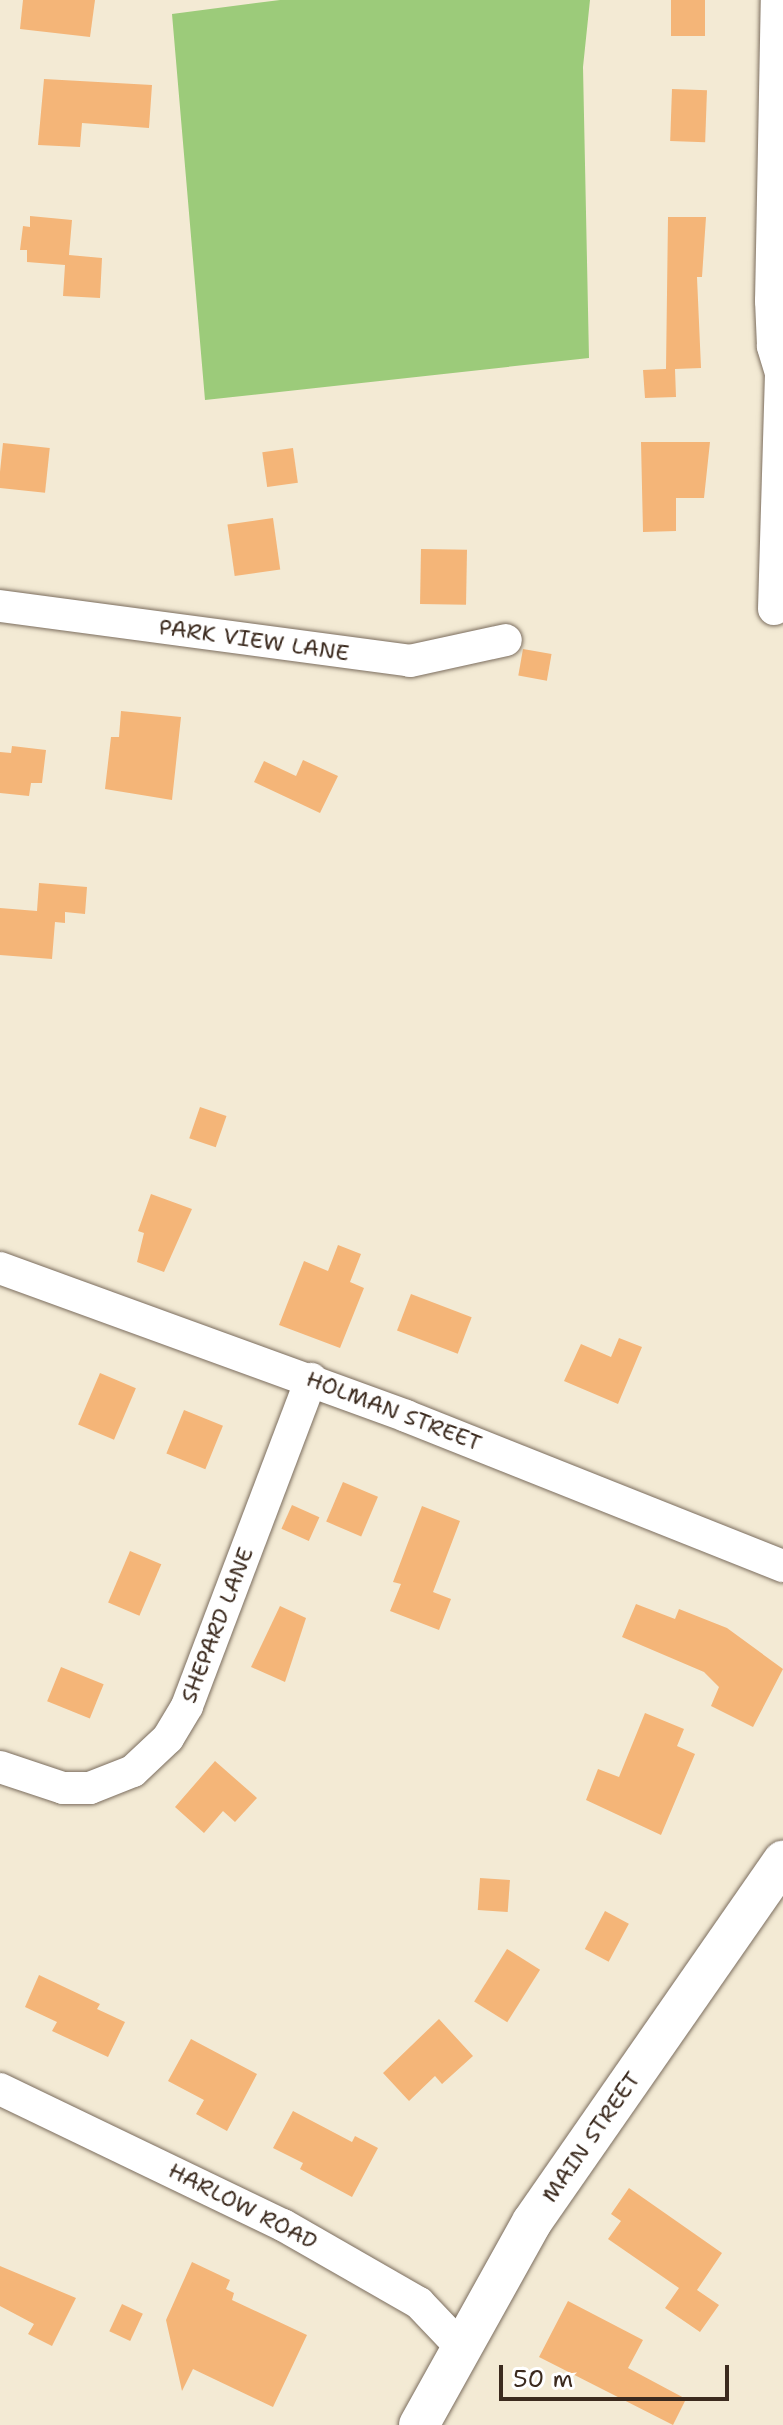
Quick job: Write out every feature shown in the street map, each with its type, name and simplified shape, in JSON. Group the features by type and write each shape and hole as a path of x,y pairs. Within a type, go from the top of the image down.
{"main road":[{"name":"MAIN STREET","path":"419,2425 460,2346 532,2222 783,1861"}],"street":[{"path":"774,609 782,374 773,346 771,301 777,0"},
{"name":"PARK VIEW LANE","path":"0,606 410,661 506,640"},
{"name":"HOLMAN STREET","path":"0,1268 311,1379 783,1566"},
{"name":"SHEPARD LANE","path":"0,1767 63,1788 90,1788 133,1771 168,1738 187,1706 311,1379"},
{"name":"HARLOW ROAD","path":"4,2091 283,2225 419,2303 460,2346"}],"green space":[{"path":"280,0 590,0 583,67 589,358 205,400 172,14"}],"building":[{"path":"23,0 95,0 90,37 20,29"},
{"path":"671,0 705,0 705,36 671,36"},
{"path":"44,79 152,85 149,128 82,123 80,147 38,145"},
{"path":"672,89 707,90 705,142 670,141"},
{"path":"30,216 72,220 69,255 102,258 100,298 63,296 65,265 27,262 27,250 20,250 23,226 30,227"},
{"path":"668,217 706,217 702,277 697,277 701,368 675,369 676,397 645,398 643,370 666,369"},
{"path":"641,442 710,442 704,498 676,498 676,531 643,532"},
{"path":"3,443 50,448 45,493 0,488"},
{"path":"293,448 298,483 267,487 262,452"},
{"path":"273,518 280,569 235,576 227,524"},
{"path":"421,549 467,550 466,605 420,604"},
{"path":"523,649 552,654 547,681 518,676"},
{"path":"121,711 181,717 172,800 105,789 111,737 119,737"},
{"path":"12,746 46,750 42,783 31,783 29,796 0,793 0,752 11,753"},
{"path":"303,760 338,776 320,813 254,782 264,761 296,776"},
{"path":"39,883 87,887 85,914 65,912 65,923 55,922 52,959 0,955 0,908 37,911"},
{"path":"200,1107 226,1116 216,1147 189,1138"},
{"path":"151,1194 192,1209 164,1272 137,1262 144,1233 138,1231"},
{"path":"338,1245 361,1254 350,1282 364,1288 340,1348 279,1325 304,1261 328,1271"},
{"path":"411,1294 472,1317 458,1354 397,1330"},
{"path":"619,1338 642,1347 618,1404 564,1381 581,1344 611,1357"},
{"path":"100,1373 136,1388 114,1440 78,1425"},
{"path":"184,1410 223,1426 205,1469 166,1454"},
{"path":"343,1482 378,1497 361,1536 326,1522"},
{"path":"292,1505 319,1517 309,1541 281,1529"},
{"path":"422,1506 460,1521 433,1592 451,1599 439,1630 390,1611 401,1584 393,1582"},
{"path":"130,1551 161,1564 139,1616 108,1603"},
{"path":"636,1604 675,1619 679,1609 727,1628 783,1669 753,1727 711,1706 719,1687 704,1672 622,1637"},
{"path":"280,1606 306,1618 285,1682 251,1667"},
{"path":"61,1667 104,1684 90,1719 47,1701"},
{"path":"645,1713 684,1729 677,1746 695,1754 661,1835 586,1800 598,1769 619,1777"},
{"path":"215,1761 257,1798 235,1822 223,1811 204,1833 175,1807"},
{"path":"480,1878 510,1880 508,1912 478,1910"},
{"path":"605,1911 629,1924 609,1962 585,1949"},
{"path":"507,1949 540,1970 507,2022 474,2002"},
{"path":"39,1975 100,2004 97,2009 125,2022 108,2057 52,2031 57,2022 25,2007"},
{"path":"439,2019 473,2056 442,2084 435,2076 409,2101 383,2073"},
{"path":"191,2039 257,2074 227,2131 196,2114 204,2100 168,2081"},
{"path":"293,2111 352,2142 355,2136 378,2148 352,2197 300,2169 303,2163 273,2148"},
{"path":"629,2188 722,2253 697,2290 719,2305 700,2332 665,2308 679,2288 608,2239 621,2221 611,2214"},
{"path":"192,2262 230,2280 226,2289 234,2293 232,2300 307,2335 273,2407 193,2369 182,2391 166,2320"},
{"path":"0,2266 76,2298 52,2346 28,2334 34,2324 0,2306"},
{"path":"568,2301 643,2340 628,2368 686,2399 673,2425 539,2357"},
{"path":"122,2304 143,2314 130,2341 109,2331"}]}
